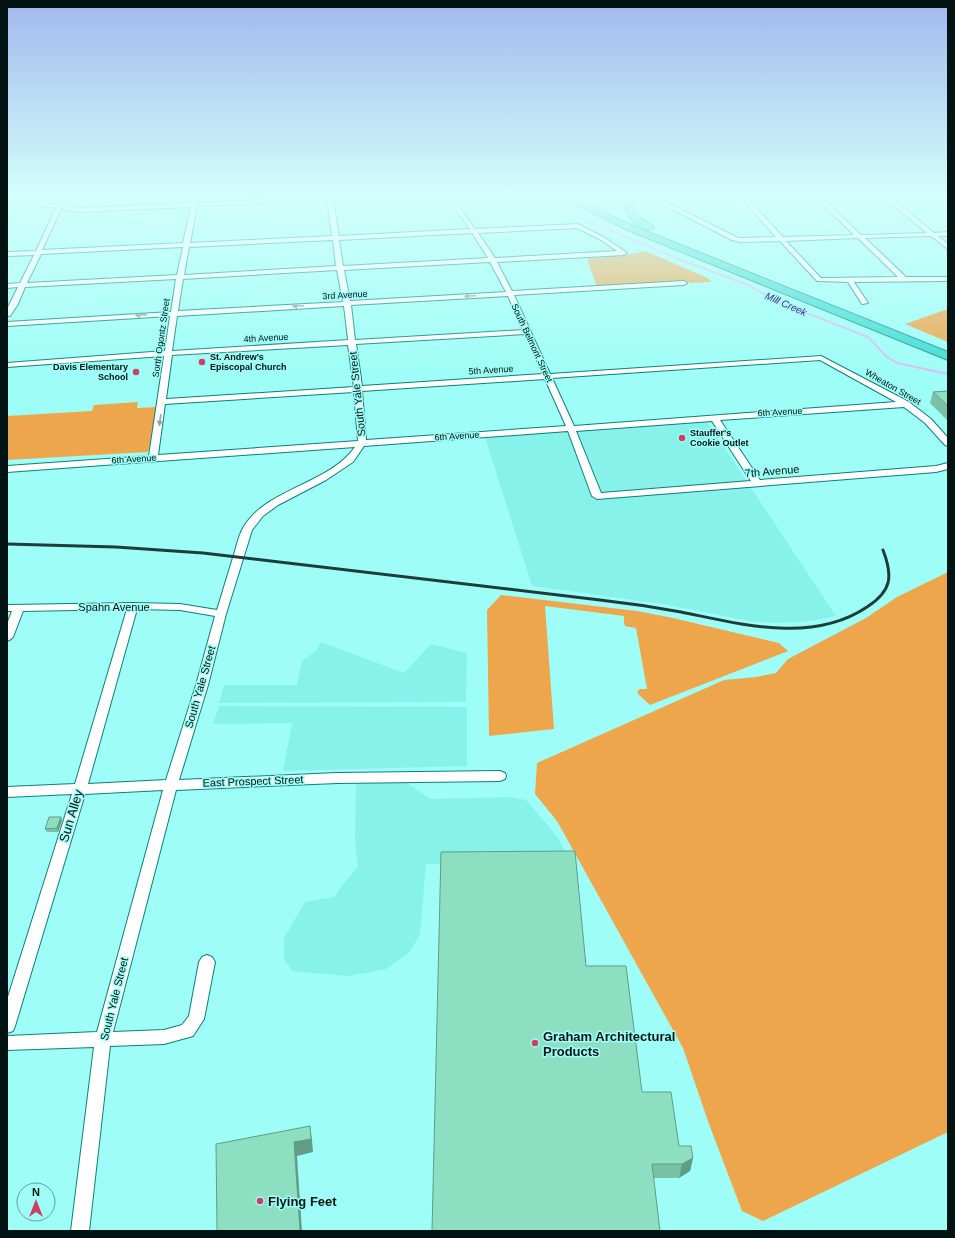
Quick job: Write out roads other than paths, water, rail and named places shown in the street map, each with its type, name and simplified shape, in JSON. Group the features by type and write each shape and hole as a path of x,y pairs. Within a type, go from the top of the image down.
{"highway":[{"path":"702,256 948,356"},
{"path":"717,256 948,348"}],"street":[{"path":"7,314 14,304 37,256"},
{"name":"Sorth Ogontz Street","path":"153,457 174,313 184,256"},
{"name":"South Yale Street","path":"80,1231 103,1040 171,785 202,685 221,614 248,529 260,514 275,503 323,478 350,460 362,443 358,389 347,304 339,256"},
{"name":"South Belmont Street","path":"490,256 548,376 571,428 597,496"},
{"path":"7,286 562,256"},
{"path":"798,256 819,280 948,279"},
{"path":"879,256 905,280"},
{"path":"850,280 864,303"},
{"name":"3rd Avenue","path":"7,324 684,283"},
{"name":"4th Avenue","path":"7,365 169,353 527,332"},
{"name":"5th Avenue","path":"162,402 821,358"},
{"name":"Wheaton Street","path":"821,358 906,404 928,421 948,443"},
{"name":"6th Avenue","path":"7,468 906,404"},
{"path":"714,418 758,484"},
{"name":"7th Avenue","path":"597,496 936,469 948,466"},
{"name":"Spahn Avenue","path":"7,608 133,606 180,607 221,614"},
{"name":"Sun Alley","path":"7,1026 80,788 133,606"},
{"path":"7,637 18,608"},
{"name":"East Prospect Street","path":"7,792 337,778 500,776"},
{"path":"7,1043 164,1037 187,1031 196,1019 207,962"}],"waterway":[{"name":"Mill Creek","path":"671,256 748,285 776,301 868,337 887,357 897,363 948,374"}],"railway":[{"path":"7,544 116,547 203,553 620,602 776,628 800,628 823,625 846,618 867,607 881,595 886,589 888,582 888,568 883,550"}],"place":[{"name":"St. Andrew's Episcopal Church","path":"202,362"},
{"name":"Davis Elementary School","path":"136,372"},
{"name":"Stauffer's Cookie Outlet","path":"682,438"},
{"name":"Graham Architectural Products","path":"535,1043"},
{"name":"Flying Feet","path":"260,1201"}]}
